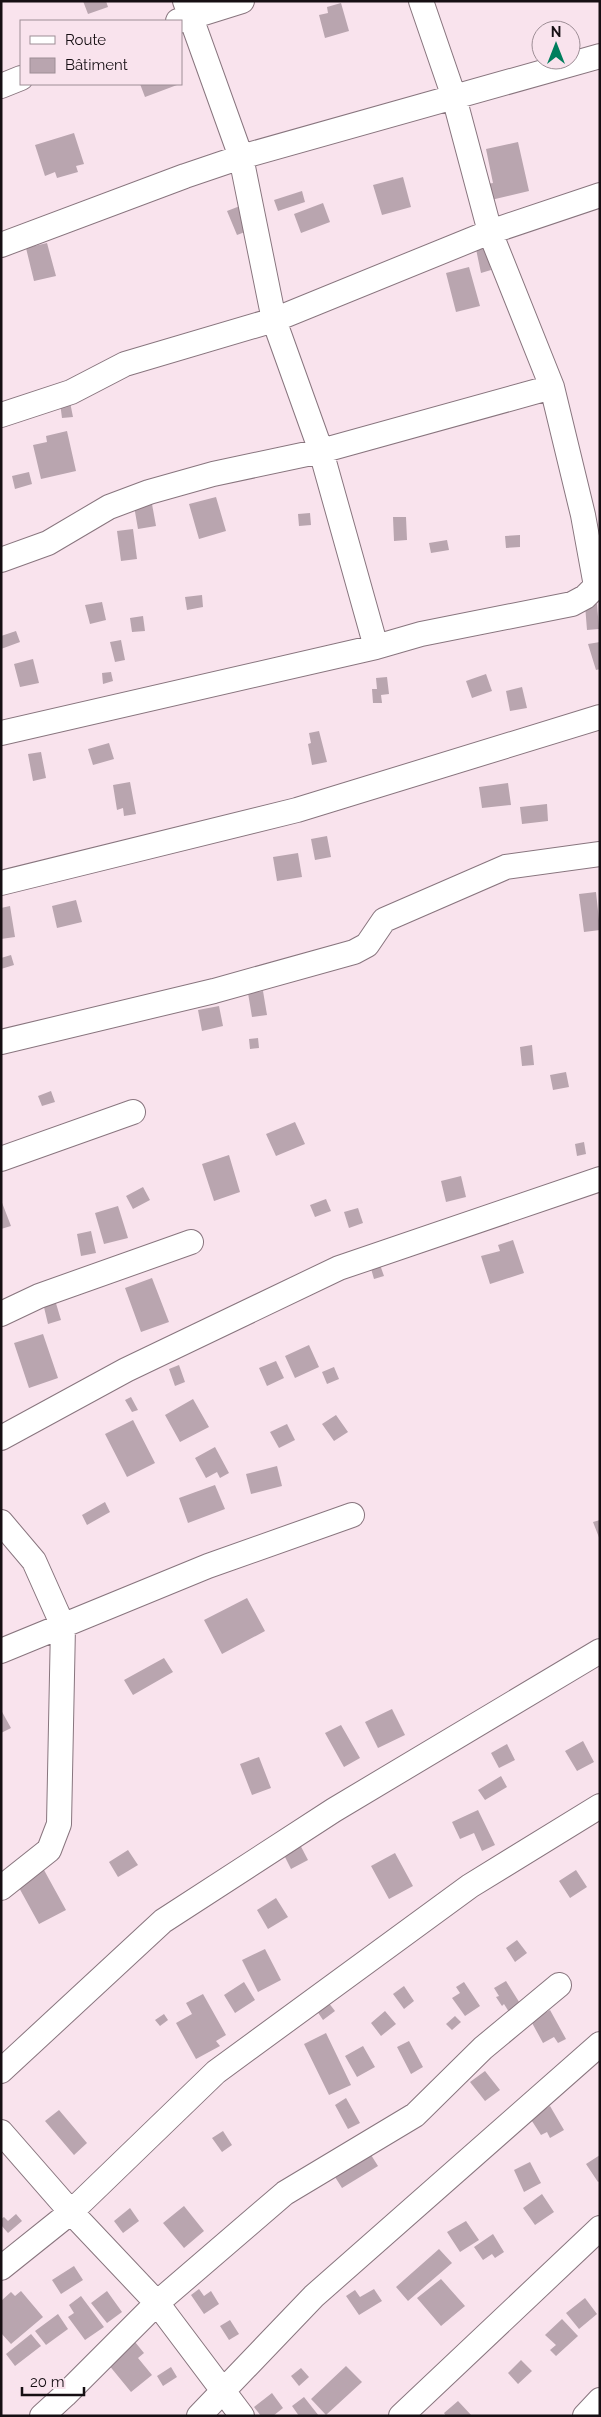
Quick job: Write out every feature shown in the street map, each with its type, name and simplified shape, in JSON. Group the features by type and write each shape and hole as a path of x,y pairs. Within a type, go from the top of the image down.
{"street":[{"path":"242,1 185,13 241,157 274,320 321,451 376,647"},
{"path":"1,733 376,647 421,634 572,604 585,597 596,586 583,515 552,387 490,232 454,97 420,1"},
{"path":"1,245 241,157 600,56"},
{"path":"1,86 20,78"},
{"path":"1,415 71,392 125,364 274,320 490,232 600,195"},
{"path":"1,560 48,543 109,507 148,492 213,474 321,451 552,387"},
{"path":"1,883 297,810 600,718"},
{"path":"1,1042 214,991 354,952 367,945 384,920 506,867 600,854"},
{"path":"1,1160 133,1112"},
{"path":"1,1438 126,1370 339,1268 600,1179"},
{"path":"1,1314 39,1296 191,1242"},
{"path":"1,1651 208,1566 352,1515"},
{"path":"1,1522 34,1561 63,1626 59,1824 49,1850 1,1888"},
{"path":"1,2071 163,1920 334,1810 600,1651"},
{"path":"1,2268 71,2212 216,2072 470,1886 600,1806"},
{"path":"42,2416 157,2303 285,2193 415,2115 484,2048 559,1985"},
{"path":"200,2416 314,2296 600,2044"},
{"path":"1,2132 71,2212 157,2303 242,2416"},
{"path":"401,2416 600,2228"},
{"path":"585,2416 600,2400"}],"building":[{"path":"83,1 106,1 108,7 88,14"},
{"path":"341,3 349,31 325,38 319,15 328,13 327,7"},
{"path":"140,85 177,85 145,97"},
{"path":"74,133 84,164 76,166 78,172 57,178 55,172 45,176 35,145"},
{"path":"518,142 529,191 491,200 487,184 493,183 486,149"},
{"path":"403,177 411,207 382,215 373,185"},
{"path":"302,191 305,202 278,211 274,200"},
{"path":"323,203 330,222 301,233 294,214"},
{"path":"240,206 250,230 237,235 227,211"},
{"path":"47,243 56,276 34,281 26,248"},
{"path":"485,246 491,270 481,273 476,249"},
{"path":"469,267 480,306 456,312 446,273"},
{"path":"70,402 73,417 62,418 60,403"},
{"path":"67,431 76,471 41,479 33,445 47,442 46,436"},
{"path":"29,472 32,484 15,489 12,476"},
{"path":"216,497 226,531 199,539 189,504"},
{"path":"152,504 156,526 138,529 134,506"},
{"path":"310,513 311,525 299,526 298,514"},
{"path":"393,517 406,517 407,540 394,541"},
{"path":"133,529 137,559 121,561 117,531"},
{"path":"520,535 520,547 506,548 505,536"},
{"path":"447,540 449,550 431,553 429,543"},
{"path":"202,595 203,607 187,610 185,597"},
{"path":"102,602 106,620 90,624 85,605"},
{"path":"597,604 599,629 587,630 585,605"},
{"path":"143,616 145,631 132,632 130,618"},
{"path":"16,631 20,642 1,649 1,636"},
{"path":"121,640 125,660 115,662 110,642"},
{"path":"600,642 600,669 596,670 588,644"},
{"path":"33,659 39,683 20,687 14,664"},
{"path":"111,672 113,681 103,684 102,673"},
{"path":"486,674 492,691 472,698 466,681"},
{"path":"387,677 389,694 381,695 382,703 373,703 372,689 377,689 376,678"},
{"path":"522,687 527,708 510,711 506,691"},
{"path":"319,731 327,762 312,765 308,744 311,743 309,733"},
{"path":"109,743 114,759 93,765 88,749"},
{"path":"41,752 46,778 33,781 28,754"},
{"path":"130,782 136,814 124,816 123,808 117,810 113,785"},
{"path":"508,783 511,805 482,808 479,787"},
{"path":"547,804 548,821 522,824 520,807"},
{"path":"327,836 331,857 315,860 311,839"},
{"path":"298,853 302,877 277,881 273,857"},
{"path":"596,892 600,930 584,932 579,894"},
{"path":"76,900 82,922 57,928 52,906"},
{"path":"10,906 15,937 1,939 1,908"},
{"path":"11,955 14,965 1,969 1,958"},
{"path":"263,991 267,1015 252,1017 248,993"},
{"path":"219,1006 223,1026 202,1031 198,1010"},
{"path":"258,1038 259,1048 250,1049 249,1039"},
{"path":"532,1045 534,1065 522,1066 520,1047"},
{"path":"566,1072 569,1087 553,1090 550,1075"},
{"path":"51,1091 55,1102 42,1106 38,1096"},
{"path":"295,1122 305,1144 276,1156 266,1134"},
{"path":"584,1142 586,1154 577,1156 575,1144"},
{"path":"229,1155 240,1192 214,1201 202,1164"},
{"path":"461,1176 466,1197 446,1202 441,1181"},
{"path":"143,1187 150,1200 133,1209 126,1196"},
{"path":"326,1199 331,1211 315,1217 310,1205"},
{"path":"1,1200 11,1226 1,1229"},
{"path":"118,1206 128,1238 104,1244 95,1213"},
{"path":"358,1208 363,1223 349,1228 344,1212"},
{"path":"91,1231 96,1253 81,1256 77,1234"},
{"path":"513,1240 524,1273 490,1284 481,1256 500,1251 498,1245"},
{"path":"379,1262 384,1276 374,1279 370,1265"},
{"path":"152,1278 169,1322 141,1332 125,1288"},
{"path":"55,1300 61,1320 48,1324 43,1303"},
{"path":"43,1334 58,1378 29,1388 14,1343"},
{"path":"309,1345 319,1367 295,1378 285,1356"},
{"path":"276,1361 284,1378 267,1386 259,1368"},
{"path":"179,1365 185,1382 175,1386 169,1369"},
{"path":"334,1367 339,1379 327,1384 322,1372"},
{"path":"131,1397 138,1410 132,1412 125,1400"},
{"path":"193,1399 209,1427 180,1442 165,1415"},
{"path":"336,1415 348,1432 334,1441 322,1424"},
{"path":"133,1420 155,1463 127,1477 105,1434"},
{"path":"287,1424 295,1440 279,1448 270,1432"},
{"path":"215,1447 229,1473 220,1478 217,1472 206,1478 195,1458"},
{"path":"277,1466 282,1486 251,1494 246,1474"},
{"path":"215,1485 225,1509 188,1523 179,1498"},
{"path":"105,1502 110,1512 87,1525 82,1515"},
{"path":"600,1520 600,1540 593,1522"},
{"path":"247,1598 265,1631 222,1654 204,1620"},
{"path":"164,1658 173,1672 133,1695 124,1680"},
{"path":"392,1709 405,1735 378,1748 365,1722"},
{"path":"1,1710 11,1728 1,1733"},
{"path":"341,1725 360,1758 344,1767 325,1733"},
{"path":"583,1741 594,1762 577,1771 565,1751"},
{"path":"507,1744 515,1760 499,1768 491,1753"},
{"path":"259,1757 271,1788 252,1795 240,1764"},
{"path":"501,1776 507,1787 485,1800 478,1790"},
{"path":"478,1810 495,1845 482,1851 474,1833 460,1839 452,1822"},
{"path":"297,1839 308,1860 291,1869 280,1847"},
{"path":"128,1850 138,1865 118,1877 109,1862"},
{"path":"395,1853 413,1886 389,1899 371,1866"},
{"path":"44,1870 66,1910 39,1924 17,1884"},
{"path":"576,1870 587,1887 570,1898 559,1881"},
{"path":"276,1898 288,1917 268,1929 257,1910"},
{"path":"517,1940 527,1953 515,1962 506,1948"},
{"path":"265,1949 281,1980 258,1992 242,1960"},
{"path":"506,1981 521,2005 509,2012 496,1997 499,1996 494,1988"},
{"path":"244,1982 255,2000 235,2013 224,1995"},
{"path":"464,1982 480,2006 465,2016 452,1998 460,1993 456,1987"},
{"path":"404,1986 414,2001 404,2009 393,1994"},
{"path":"203,1994 226,2035 216,2041 220,2046 196,2059 176,2023 192,2014 186,2003"},
{"path":"328,2002 335,2011 323,2020 317,2011"},
{"path":"550,2010 566,2039 558,2043 554,2037 543,2043 531,2021"},
{"path":"385,2011 396,2024 381,2036 371,2023"},
{"path":"164,2014 168,2020 160,2026 155,2020"},
{"path":"455,2016 461,2022 452,2030 446,2024"},
{"path":"326,2033 351,2085 329,2095 304,2044"},
{"path":"409,2041 423,2067 411,2074 397,2047"},
{"path":"363,2046 375,2067 357,2077 345,2056"},
{"path":"485,2071 500,2090 485,2101 470,2082"},
{"path":"346,2098 360,2123 348,2129 335,2105"},
{"path":"550,2106 564,2130 550,2138 547,2132 541,2135 530,2118"},
{"path":"59,2110 87,2143 74,2155 45,2121"},
{"path":"223,2131 232,2145 222,2152 212,2138"},
{"path":"366,2147 378,2166 342,2188 330,2169"},
{"path":"600,2155 600,2181 598,2182 586,2164"},
{"path":"530,2162 541,2183 524,2192 514,2170"},
{"path":"542,2194 554,2212 535,2225 523,2208"},
{"path":"184,2206 204,2231 184,2248 163,2223"},
{"path":"130,2208 139,2221 123,2233 114,2221"},
{"path":"16,2214 22,2221 8,2233 1,2225 1,2219 4,2217 8,2221"},
{"path":"466,2221 479,2240 460,2252 447,2232"},
{"path":"493,2234 504,2252 495,2258 492,2254 483,2260 474,2247"},
{"path":"439,2249 452,2263 408,2301 396,2287"},
{"path":"74,2266 83,2280 61,2294 52,2280"},
{"path":"441,2279 465,2306 441,2326 417,2298"},
{"path":"199,2289 204,2296 211,2291 219,2304 204,2314 191,2295"},
{"path":"374,2289 382,2301 359,2315 346,2296 355,2290 360,2297"},
{"path":"21,2291 43,2317 11,2344 1,2333 1,2301 11,2292 15,2296"},
{"path":"107,2291 122,2312 107,2323 91,2303"},
{"path":"81,2296 104,2327 85,2340 68,2317 74,2313 69,2305"},
{"path":"585,2298 597,2314 579,2329 566,2313"},
{"path":"58,2314 68,2329 46,2345 35,2331"},
{"path":"562,2319 578,2336 556,2356 550,2350 556,2345 545,2335"},
{"path":"230,2320 239,2334 229,2340 220,2326"},
{"path":"31,2334 41,2346 15,2366 6,2354"},
{"path":"135,2342 144,2353 138,2358 152,2375 131,2392 108,2364"},
{"path":"521,2360 532,2371 518,2384 508,2373"},
{"path":"346,2366 362,2382 326,2415 311,2399"},
{"path":"171,2367 177,2377 163,2386 157,2376"},
{"path":"301,2368 309,2377 299,2386 291,2376"},
{"path":"272,2393 283,2408 273,2416 261,2416 254,2407"},
{"path":"304,2397 319,2416 299,2416 292,2406"},
{"path":"458,2401 472,2416 446,2416 444,2413"}]}
